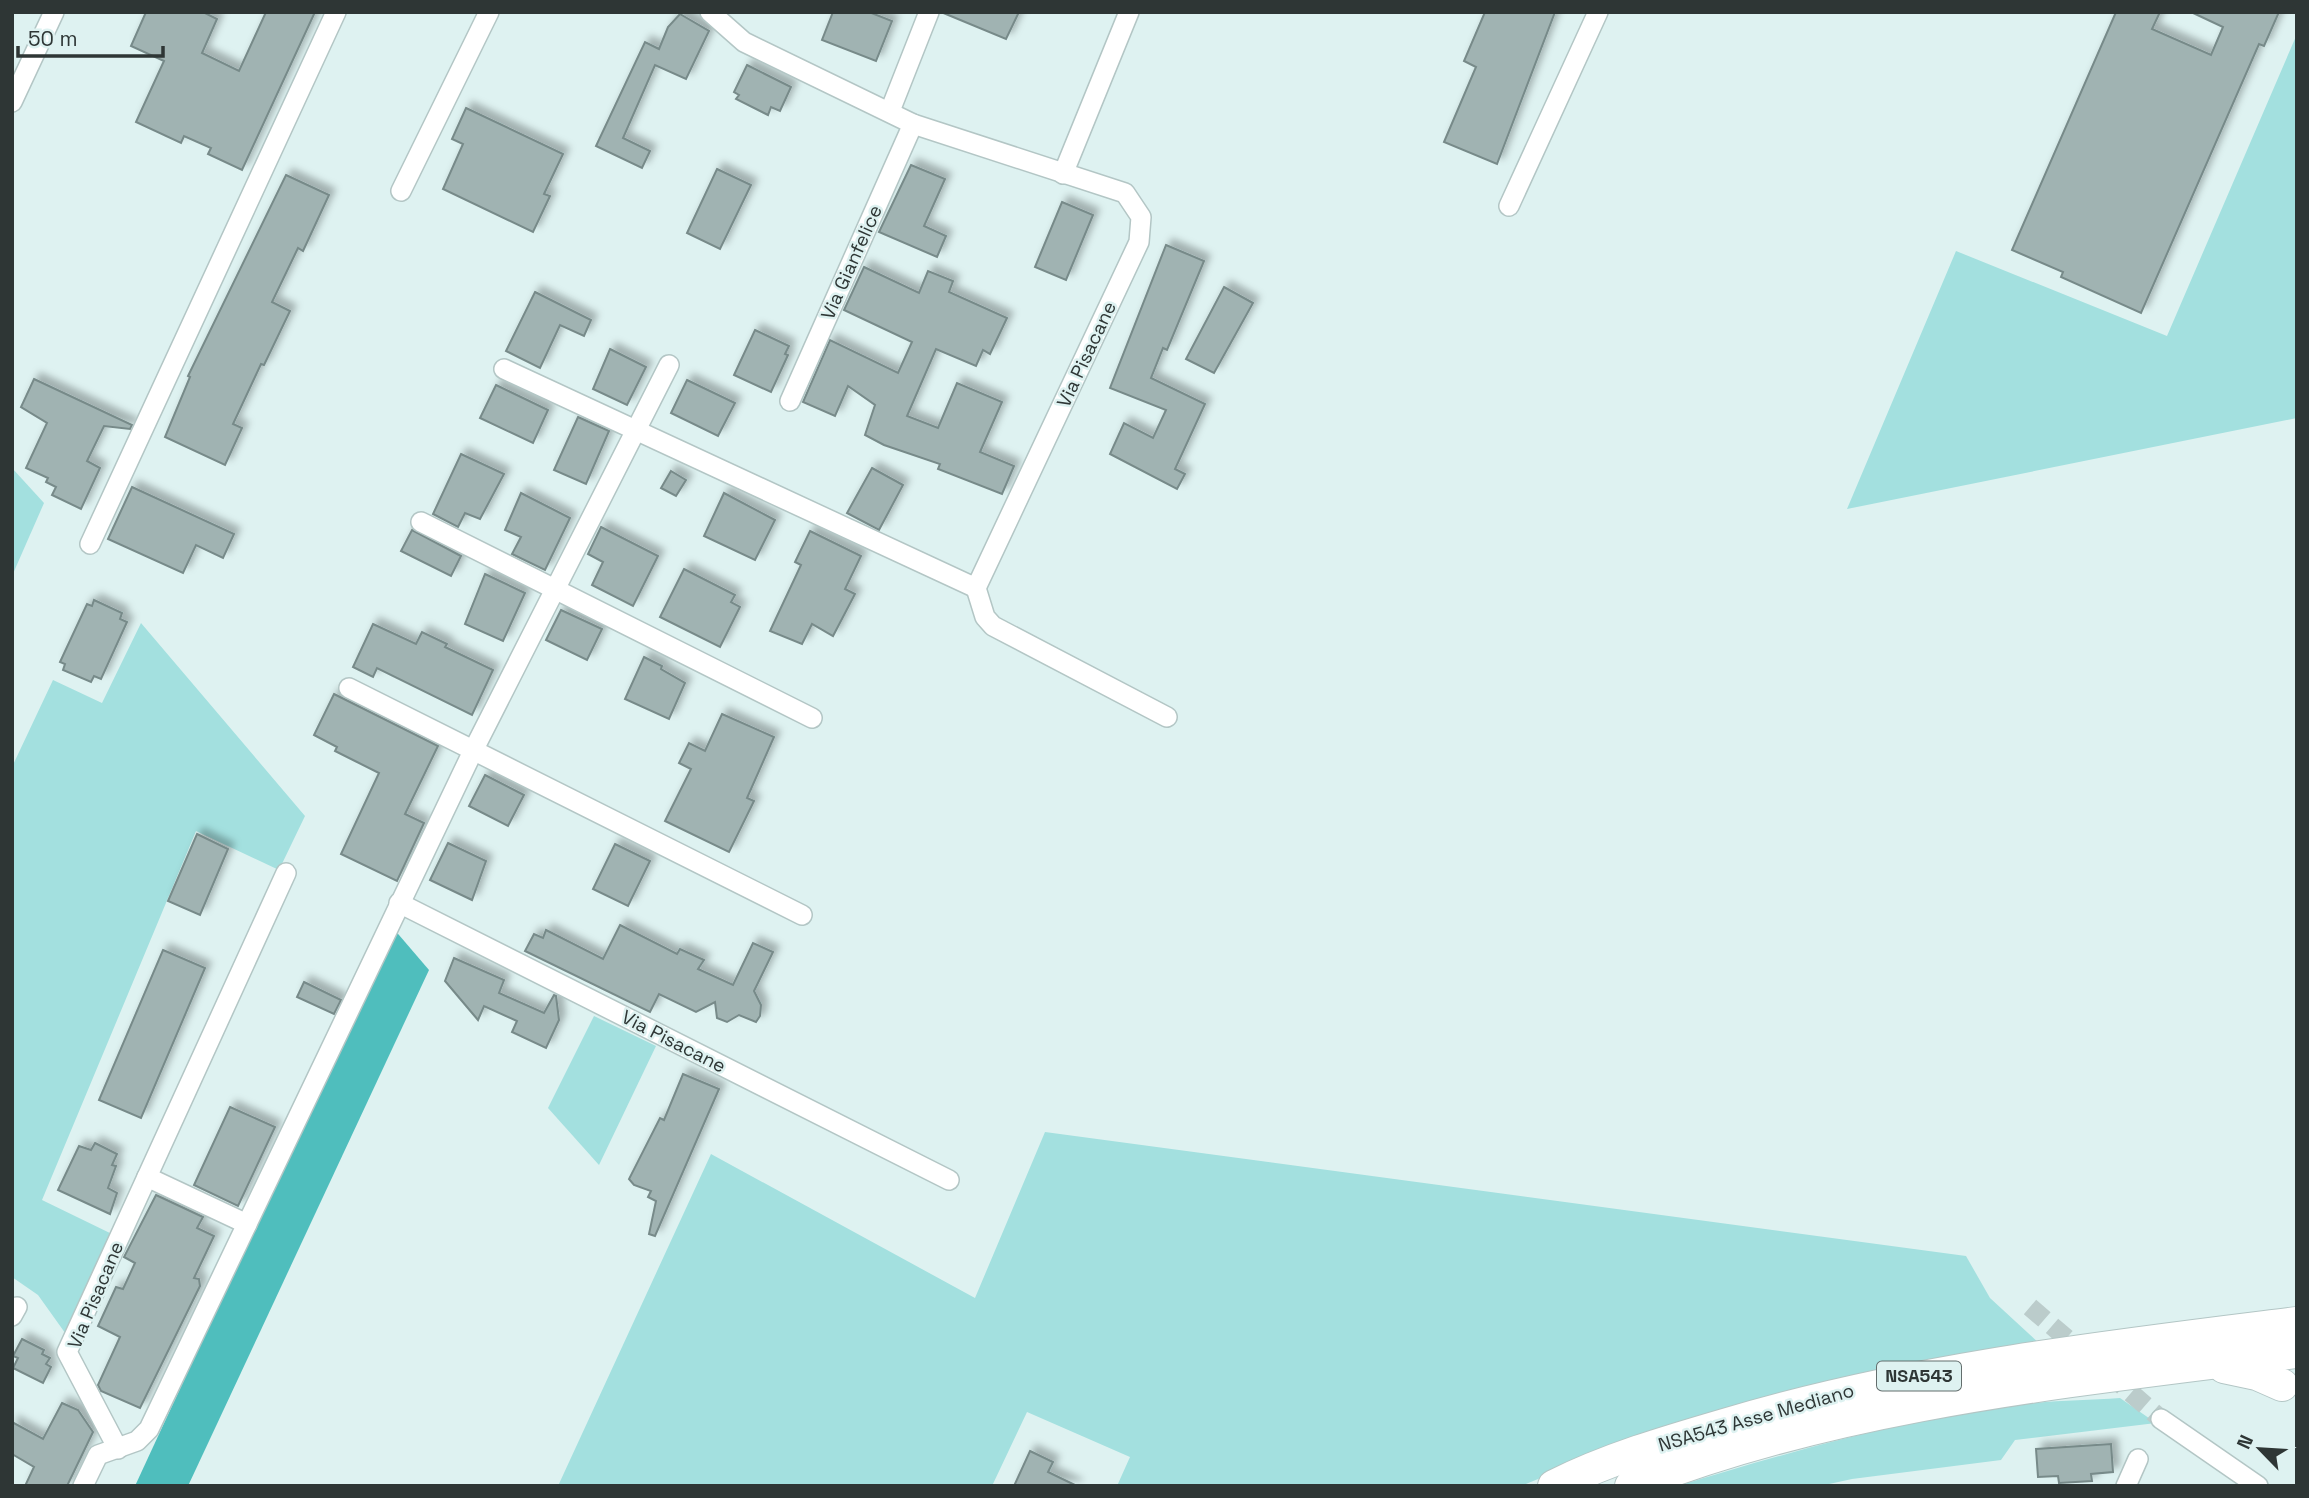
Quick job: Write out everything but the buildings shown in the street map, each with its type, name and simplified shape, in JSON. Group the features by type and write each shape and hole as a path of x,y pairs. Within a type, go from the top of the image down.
{"highway":[{"name":"NSA543 Asse Mediano","path":"1555,1486 1660,1443 1867,1386 1957,1369 2297,1323"},
{"name":"NSA543 Asse Mediano","path":"1631,1486 1704,1459 1960,1396 2297,1352"},
{"path":"2202,1363 2257,1374 2282,1385"}],"street":[{"path":"12,102 54,12"},
{"path":"90,544 336,12"},
{"path":"401,191 489,12"},
{"name":"Via Pisacane","path":"710,12 744,42 913,124 1125,193 1141,217 1139,242 976,588"},
{"path":"890,111 929,12"},
{"path":"1063,174 1129,12"},
{"path":"1509,206 1598,12"},
{"name":"Via Gianfelice","path":"790,401 913,124"},
{"path":"83,1486 99,1455 137,1441 149,1429 474,751 669,365"},
{"path":"504,369 976,588 985,617 993,626 1167,717"},
{"path":"421,522 812,718"},
{"path":"349,688 802,915"},
{"name":"Via Pisacane","path":"118,1449 67,1352 286,873"},
{"name":"Via Pisacane","path":"400,903 949,1180"},
{"path":"147,1177 247,1224"},
{"path":"2161,1419 2258,1486"},
{"path":"2126,1486 2138,1459"}],"shaded area":[{"path":"2297,34 2297,418 1847,509 1956,251 2167,336"},
{"path":"12,468 44,503 12,576"},
{"path":"141,623 305,816 279,870 196,831 42,1200 114,1235 68,1337 38,1295 12,1277 12,767 53,680 102,703"},
{"path":"393,928 429,970 188,1486 135,1486"},
{"path":"594,1016 656,1046 599,1165 548,1108"},
{"path":"1045,1132 1966,1256 1990,1298 2040,1344 1619,1446 1521,1486 1117,1486 1130,1457 1027,1412 992,1486 558,1486 711,1154 975,1298"},
{"path":"2120,1398 2156,1423 2015,1440 2001,1460 1852,1479 1820,1486 1678,1486 1855,1436 1945,1417 2035,1403"}],"tunnel":[{"path":"2030,1307 2086,1355"},
{"path":"2109,1374 2161,1419"}]}
